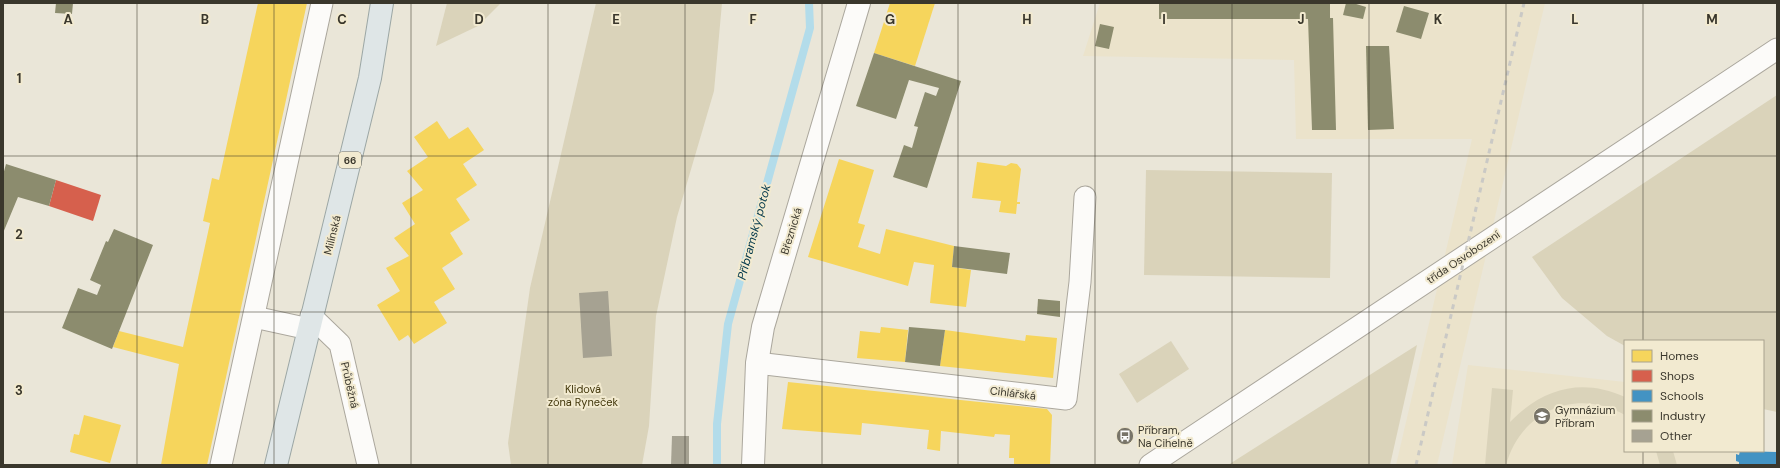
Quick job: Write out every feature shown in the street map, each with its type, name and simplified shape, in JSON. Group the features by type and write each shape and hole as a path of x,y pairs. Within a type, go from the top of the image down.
{"main road":[{"name":"Milínská","path":"276,465 370,78 382,3"}],"street":[{"path":"221,465 322,3"},
{"name":"Březnická","path":"752,465 757,363 763,327 859,3"},
{"name":"třída Osvobození","path":"1150,465 1777,49"},
{"name":"Cihlářská","path":"757,363 1066,399 1080,282 1085,197"},
{"path":"254,317 310,323"},
{"name":"Průběžná","path":"310,323 340,344 368,465"}],"shaded area":[{"path":"1100,3 1545,3 1437,465 1396,465 1472,139 1296,139 1294,60 1083,56"},
{"name":"Gymnázium Příbram","path":"1468,365 1624,382 1624,452 1777,452 1777,465 1452,465"}],"green space":[{"path":"447,3 501,3 478,26 436,46"},
{"name":"Klidová zóna Ryneček","path":"596,3 722,3 714,91 677,217 656,316 649,426 642,465 511,465 508,443 530,288"},
{"path":"1777,95 1777,412 1764,409 1764,340 1624,340 1624,345 1607,336 1562,298 1532,257"},
{"path":"1146,170 1332,173 1330,278 1144,275"},
{"path":"1171,341 1189,369 1137,403 1119,374"},
{"path":"1417,345 1390,465 1228,465"},
{"path":"1578,387 1593,388 1609,391 1624,397 1624,415 1606,407 1588,403 1570,404 1553,409 1537,418 1524,430 1513,446 1506,465 1485,465 1492,388 1513,390 1510,422 1535,401 1549,394 1563,390"},
{"path":"1656,452 1673,452 1677,465 1660,465"}],"building: Homes":[{"path":"258,3 307,3 207,465 161,465 179,364 113,347 119,331 183,347 210,223 203,221 212,178 219,180"},
{"path":"890,3 935,3 915,66 874,53"},
{"path":"437,121 449,139 468,127 484,150 463,164 477,185 456,199 470,220 450,233 463,254 442,268 455,289 434,302 447,323 414,344 408,335 399,341 377,305 400,291 386,268 409,256 394,238 415,224 402,203 423,190 407,171 428,157 414,137"},
{"path":"839,159 874,170 858,223 865,225 858,247 880,254 886,229 954,246 952,267 971,270 966,307 930,303 934,265 914,262 908,286 808,257"},
{"path":"977,162 1006,166 1011,163 1017,164 1021,169 1017,202 1020,202 1020,204 1017,204 1016,214 999,212 1001,201 972,198"},
{"path":"881,327 908,330 905,362 857,358 860,331 880,333"},
{"path":"945,330 1025,341 1026,335 1057,338 1053,378 940,366"},
{"path":"788,382 1047,409 1052,415 1050,465 1014,465 1014,458 1009,458 1010,435 995,434 994,437 941,431 940,451 927,449 929,430 862,423 861,435 782,429"},
{"path":"84,415 121,425 110,463 70,452 74,434 79,435"}],"building: Shops":[{"path":"56,180 101,195 93,221 49,206"}],"building: Schools":[{"path":"1740,452 1777,452 1777,465 1739,465 1739,462 1736,461 1736,454 1739,455"}],"building: Industry":[{"path":"56,3 73,3 72,14 55,13"},
{"path":"1159,3 1330,3 1330,18 1333,18 1336,130 1312,130 1308,19 1159,19"},
{"path":"1346,3 1353,3 1366,7 1363,19 1343,15"},
{"path":"1404,6 1429,13 1421,39 1396,32"},
{"path":"1100,24 1114,27 1109,49 1095,46"},
{"path":"1366,46 1389,46 1394,129 1368,130"},
{"path":"874,53 961,81 927,188 893,177 904,145 912,148 918,127 914,126 925,92 936,96 939,88 909,80 896,119 856,106"},
{"path":"6,164 56,180 49,206 18,197 3,233 3,175"},
{"path":"114,229 153,245 112,349 62,328 78,288 97,295 101,285 90,280 106,241 108,242"},
{"path":"954,246 1010,253 1007,274 952,267"},
{"path":"1038,299 1060,301 1060,317 1037,314"},
{"path":"909,327 945,330 940,366 905,362"}],"building: Other":[{"path":"608,291 612,356 583,358 579,293"},
{"path":"672,436 689,436 689,465 671,465"}],"waterway":[{"name":"Příbramský potok","path":"717,465 717,424 728,324 810,28 809,3"}],"railway":[{"path":"1416,465 1524,3"}],"place":[{"name":"Gymnázium Příbram","path":"1542,416"},
{"name":"Příbram, Na Cihelně","path":"1125,436"}]}
